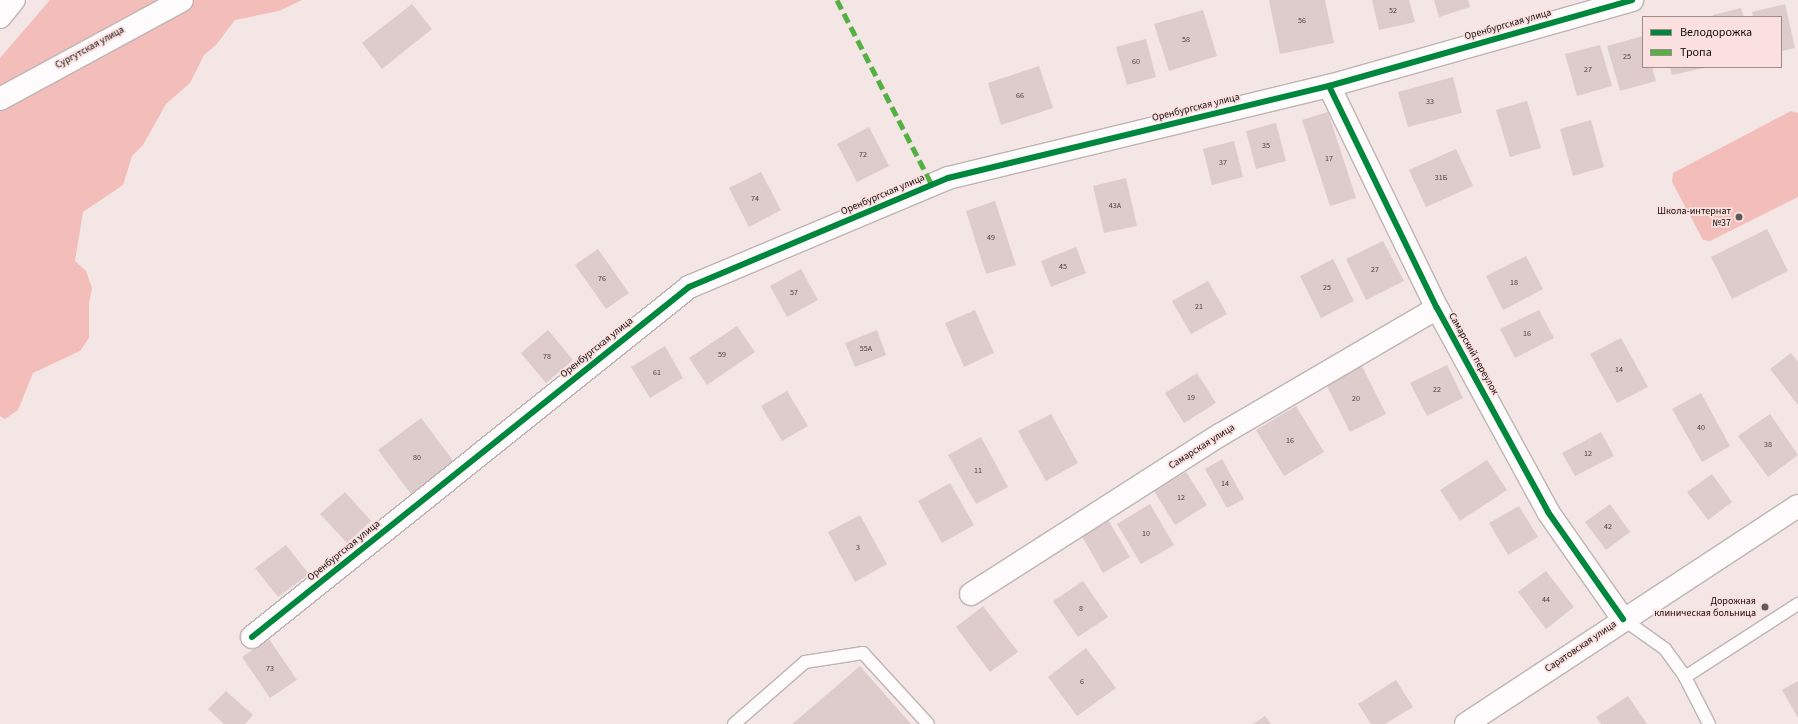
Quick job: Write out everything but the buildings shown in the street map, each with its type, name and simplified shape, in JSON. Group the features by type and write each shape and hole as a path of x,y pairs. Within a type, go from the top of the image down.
{"street":[{"path":"0,17 14,0"},
{"name":"Сургутская улица","path":"0,99 182,0"},
{"name":"Оренбургская улица","path":"252,637 690,287 948,178 1329,86 1632,0"},
{"name":"Самарский переулок","path":"1329,86 1437,308 1548,512 1623,618"},
{"name":"Самарская улица","path":"971,594 1220,435 1437,308"},
{"name":"Саратовская улица","path":"1466,724 1623,618 1798,506"}],"lane":[{"path":"1685,676 1798,604"},
{"path":"1623,618 1665,649 1685,676 1709,724"},
{"path":"734,724 805,662 863,653 928,724"}],"shaded area":[{"path":"50,0 302,0 279,11 235,20 216,45 204,55 190,83 166,104 143,145 132,156 123,185 83,212 75,261 86,271 92,288 89,303 89,338 80,351 33,373 18,410 5,419 0,416 0,58"},
{"path":"1791,111 1798,113 1798,197 1710,241 1703,240 1672,182 1673,173"}],"marked path":[{"path":"837,0 932,185"}],"cycle path":[{"path":"252,637 689,287 948,178 1329,86 1632,0"},
{"path":"1329,86 1437,308 1548,512 1623,619"}],"place":[{"name":"Школа-интернат №37","path":"1739,217"},
{"name":"Дорожная клиническая больница","path":"1765,607"}]}
